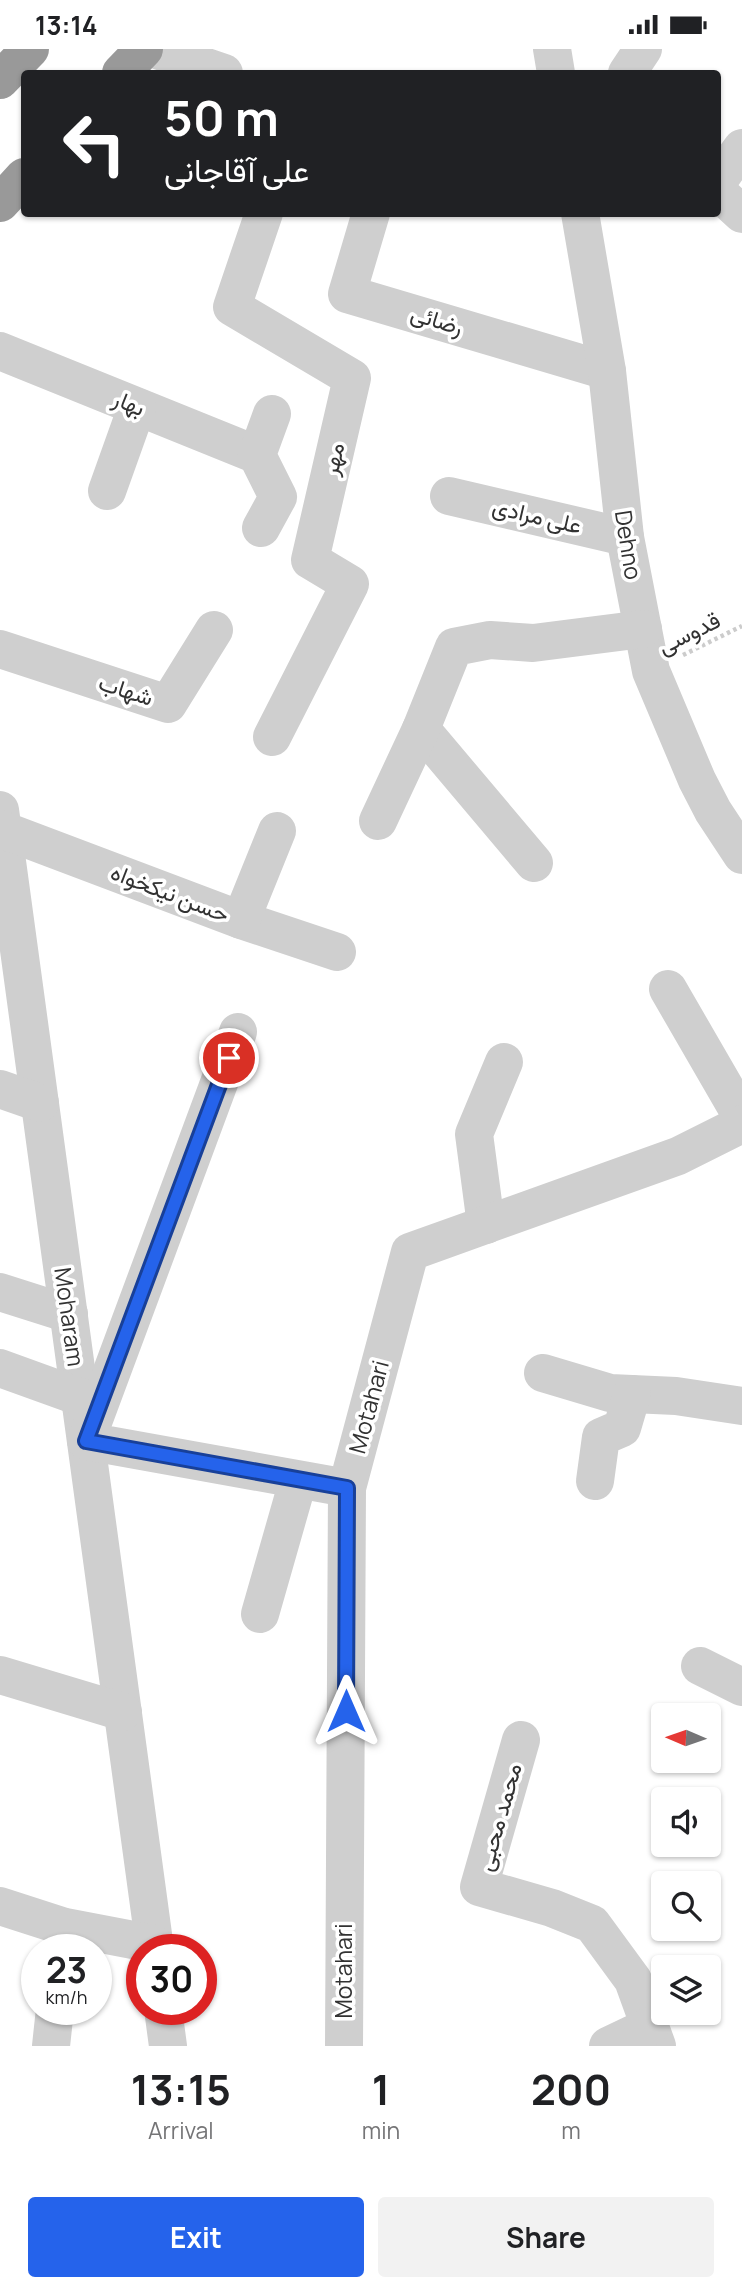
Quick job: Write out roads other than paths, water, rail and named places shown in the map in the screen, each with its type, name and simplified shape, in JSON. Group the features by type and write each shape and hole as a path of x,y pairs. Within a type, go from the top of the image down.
{"highway":[{"path":"0,80 30,49"},
{"path":"124,70 144,49"},
{"path":"0,203 21,180"}],"street":[{"path":"154,49 215,70"},
{"path":"628,70 643,49"},
{"path":"721,177 742,148"},
{"path":"721,195 742,214"},
{"name":"مهر","path":"263,217 232,307 352,378 310,559 350,584 272,737"},
{"name":"رضائی","path":"370,217 347,294 607,371"},
{"name":"Dehno","path":"581,217 607,371 625,537 651,671 697,780 728,802 742,855"},
{"name":"بهار","path":"0,351 257,455"},
{"path":"107,491 137,407"},
{"path":"261,528 278,497 257,455 272,414"},
{"name":"علی مرادی","path":"449,496 625,537"},
{"path":"379,821 421,729 454,646 490,640 533,643 643,629"},
{"name":"شهاب","path":"0,649 168,703 214,630"},
{"path":"421,729 534,863"},
{"name":"حسن نیکخواه","path":"1,823 241,920 337,952"},
{"name":"Moharam","path":"1,823 153,1934"},
{"path":"241,920 277,831"},
{"path":"668,989 742,1117"},
{"path":"238,1032 86,1441 347,1488"},
{"path":"486,1225 474,1134 504,1062"},
{"path":"0,1089 40,1103"},
{"name":"Motahari","path":"344,2046 347,1488 410,1252 678,1156 742,1124"},
{"path":"0,1292 69,1314"},
{"path":"0,1368 80,1397"},
{"path":"542,1373 610,1394 676,1396 742,1406"},
{"path":"595,1481 601,1437 622,1429 632,1394"},
{"path":"260,1614 298,1481"},
{"path":"701,1666 741,1685"},
{"path":"0,1675 123,1712"},
{"name":"محمد محبی","path":"521,1740 479,1887 552,1908 592,1924 634,1980 654,2036"},
{"path":"0,1906 55,1934"},
{"path":"51,2046 53,2025"},
{"path":"165,2025 168,2046"},
{"path":"608,2046 654,2036"}]}
